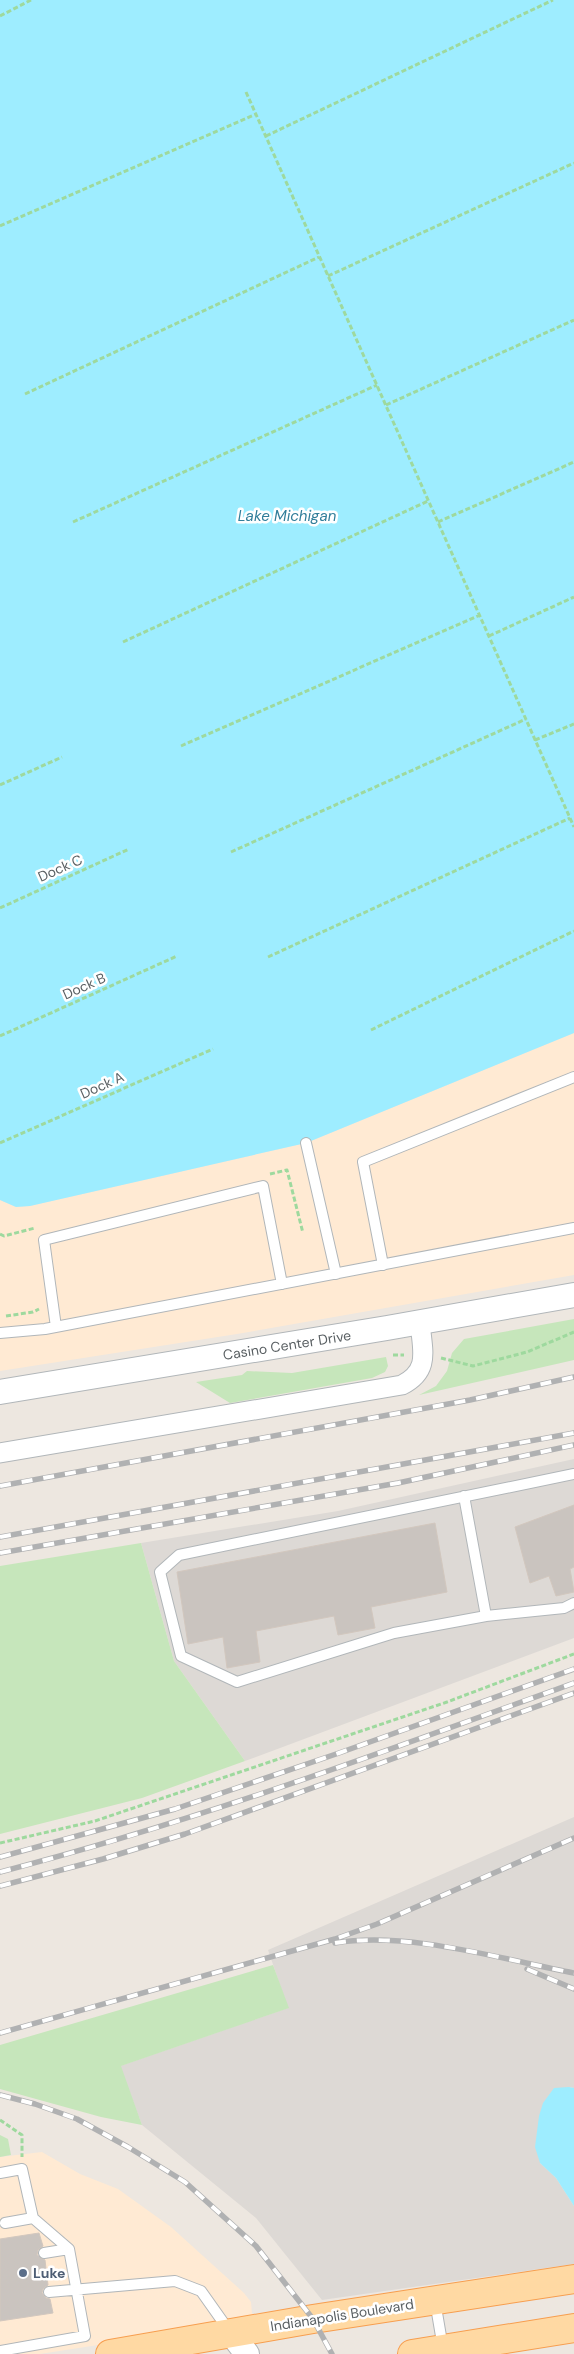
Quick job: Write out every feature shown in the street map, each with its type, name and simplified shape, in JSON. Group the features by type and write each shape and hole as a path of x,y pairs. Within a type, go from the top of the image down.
{"main road":[{"name":"Indianapolis Boulevard","path":"110,2354 232,2343 435,2301 574,2279"},
{"path":"412,2354 444,2352 574,2328"}],"street":[{"name":"Casino Center Drive","path":"0,1392 574,1295"},
{"path":"0,1453 402,1385 419,1372 423,1363 420,1322"},
{"path":"232,2343 248,2354"}],"lane":[{"path":"383,1265 363,1162 574,1077"},
{"path":"306,1143 336,1274"},
{"path":"56,1327 44,1240 263,1186 282,1284"},
{"path":"0,1333 56,1327 574,1228"},
{"path":"574,1474 179,1555 160,1572 180,1656 237,1682 394,1633 486,1616 564,1608 574,1603"},
{"path":"464,1496 486,1616"},
{"path":"0,2173 22,2169 33,2218 69,2249 85,2336 0,2351"},
{"path":"5,2224 33,2218"},
{"path":"44,2253 69,2249"},
{"path":"49,2292 76,2288 176,2281 201,2291 232,2343"},
{"path":"435,2301 444,2352"}],"path":[{"path":"0,16 31,0"},
{"path":"266,136 553,0"},
{"path":"246,92 574,827"},
{"path":"0,226 256,114"},
{"path":"328,276 574,163"},
{"path":"25,394 319,257"},
{"path":"386,405 574,320"},
{"path":"73,522 377,385"},
{"path":"438,522 574,462"},
{"path":"123,642 428,501"},
{"path":"489,636 574,596"},
{"path":"181,746 480,615"},
{"path":"230,852 526,719"},
{"path":"535,740 574,724"},
{"path":"0,786 62,757"},
{"path":"268,957 570,818"},
{"name":"Dock C","path":"0,908 129,849"},
{"path":"371,1030 574,931"},
{"name":"Dock B","path":"0,1036 177,956"},
{"name":"Dock A","path":"0,1143 213,1048"},
{"path":"30,1230 31,1239"},
{"path":"0,1317 33,1312 40,1308 41,1304"},
{"path":"448,1358 473,1366 527,1352 574,1332"},
{"path":"0,1843 104,1818 447,1702 574,1654"},
{"path":"0,2120 22,2135 22,2169"}],"shaded area":[{"path":"574,1033 574,1275 237,1334 0,1371 0,1200 16,1207 30,1206 306,1143"},
{"path":"574,1459 574,1638 245,1761 174,1661 141,1543 338,1511"},
{"path":"574,1817 574,2088 569,2087 540,2163 556,2178 574,2206 574,2264 322,2300 256,2218 142,2125 120,2066 288,2008 268,1950"},
{"path":"42,2152 80,2174 118,2189 171,2227 244,2293 251,2302 252,2313 260,2320 40,2354 0,2354 0,2157"}],"green space":[{"path":"574,1319 574,1360 419,1395 436,1386 447,1371 452,1353 464,1339"},
{"path":"386,1357 388,1366 385,1372 372,1378 230,1403 196,1382 242,1375 247,1371 292,1373"},
{"path":"141,1543 174,1661 245,1761 142,1798 0,1834 0,1566"},
{"path":"273,1965 289,2008 121,2066 142,2125 101,2117 0,2089 0,2045"},
{"path":"0,2135 8,2139 11,2155 0,2157"}],"water":[{"name":"Lake Michigan","path":"0,0 574,0 574,1033 306,1143 30,1206 16,1207 0,1200"},
{"path":"554,2088 574,2088 574,2206 556,2178 540,2163 535,2147 539,2116 543,2103"}],"building":[{"path":"574,1505 574,1567 570,1569 574,1592 556,1596 549,1576 530,1583 515,1527"},
{"path":"435,1523 447,1592 371,1607 375,1628 338,1635 334,1616 256,1631 260,1662 227,1668 223,1637 188,1644 177,1572"},
{"name":"Luke","path":"39,2233 43,2246 38,2250 37,2255 45,2260 48,2285 43,2289 42,2293 46,2298 50,2299 53,2313 0,2321 0,2239"}],"railway":[{"path":"0,1486 470,1400 574,1377"},
{"path":"0,1537 574,1433"},
{"path":"0,1553 398,1483 574,1445"},
{"path":"0,1857 175,1809 574,1669"},
{"path":"0,1872 145,1831 217,1808 361,1760 574,1683"},
{"path":"0,1886 103,1859 185,1834 574,1693"},
{"path":"0,2033 335,1939 377,1924 574,1838"},
{"path":"335,1943 363,1940 423,1944 486,1954 574,1973"},
{"path":"527,1969 574,1989"},
{"path":"0,2095 35,2104 77,2119 128,2147 185,2182 256,2246 313,2319 332,2354"}],"place":[{"name":"Luke","path":"23,2273"}]}
